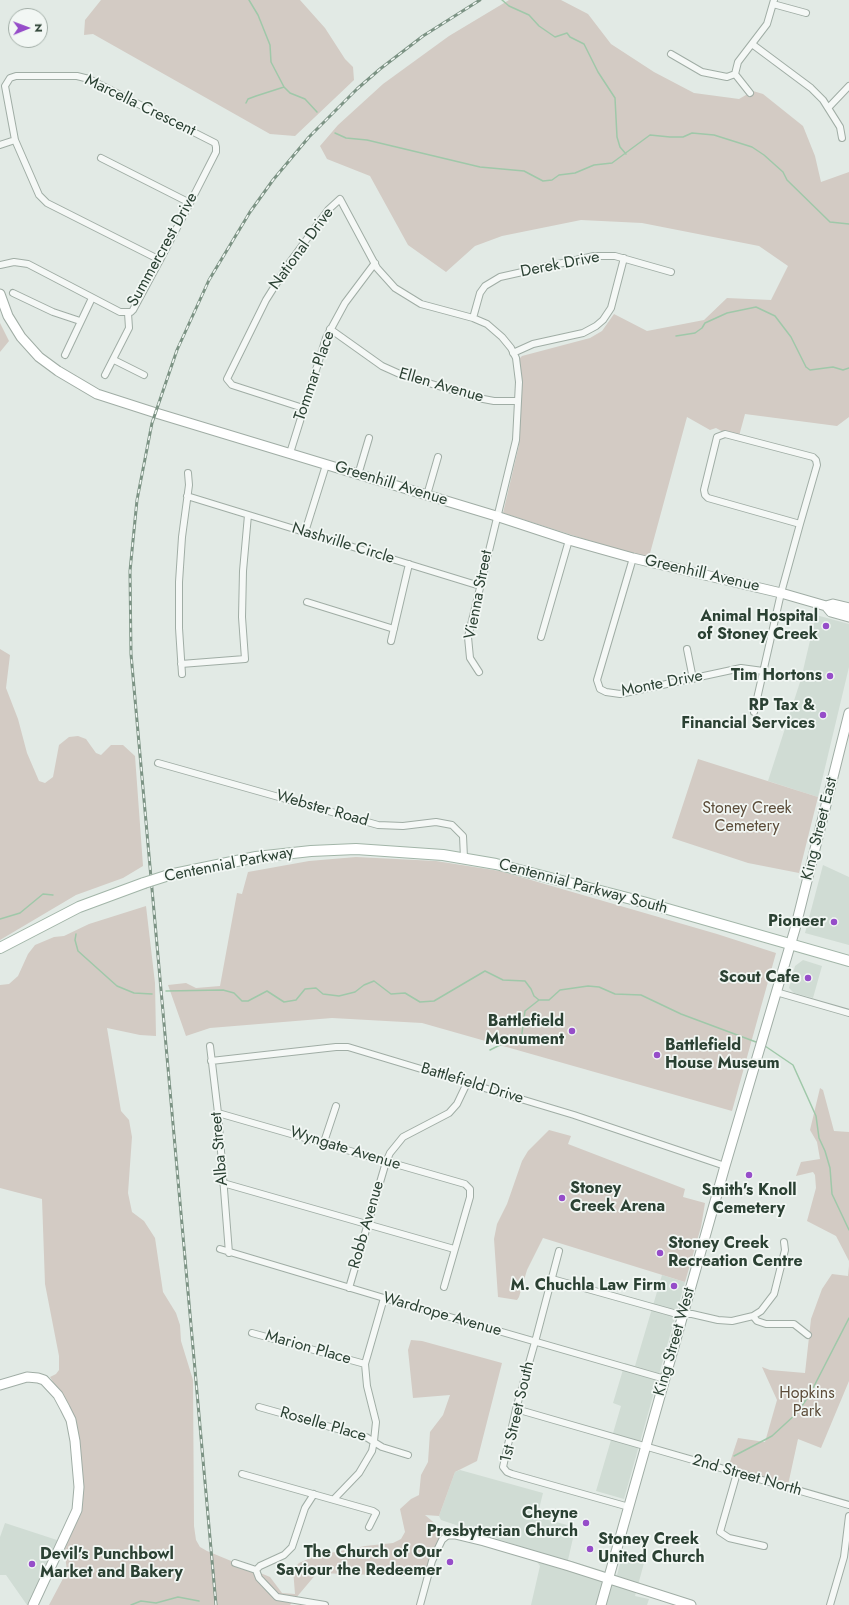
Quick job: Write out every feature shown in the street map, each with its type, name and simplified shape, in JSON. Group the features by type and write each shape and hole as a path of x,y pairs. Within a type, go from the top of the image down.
{"main road":[{"name":"Greenhill Avenue","path":"0,294 8,316 21,338 38,356 58,371 97,394 496,516 569,540 633,558 781,593 826,606 833,604 849,608"},
{"name":"Greenhill Avenue","path":"826,606 831,612 849,617"},
{"name":"King Street East","path":"790,944 806,889 849,713"},
{"name":"Centennial Parkway South","path":"311,851 399,851 464,858 496,864 620,896 849,961"},
{"name":"Centennial Parkway","path":"0,948 79,907 169,875 256,857 311,851"},
{"name":"King Street West","path":"609,1579 725,1166 790,944"},
{"path":"0,1385 27,1377 44,1380 58,1395 65,1408 71,1420 75,1441 79,1487 77,1510 33,1605"},
{"path":"449,1534 484,1541 691,1605"},
{"path":"601,1605 609,1579"}],"street":[{"path":"735,74 738,62 767,24 773,2 806,13"},
{"path":"752,44 811,88 829,107 840,127 842,138"},
{"path":"671,54 702,72 727,77 735,74"},
{"path":"735,74 750,93"},
{"name":"Marcella Crescent","path":"160,260 43,200 35,189 15,140 5,86 10,78 16,76 77,76 89,79 215,143 216,147"},
{"path":"829,107 849,86"},
{"path":"0,145 15,140"},
{"name":"Summercrest Drive","path":"0,265 14,262 28,264 122,313 128,313 133,310 160,260 216,152 216,147"},
{"path":"101,158 190,203"},
{"name":"National Drive","path":"304,408 232,386 227,379 266,300 286,268 328,210 340,199 375,263 391,284 408,297 433,308 473,318 495,330 508,345 512,353 518,370 518,402 515,444 496,516"},
{"name":"Derek Drive","path":"473,318 480,293 485,286 495,279 594,256 615,256 671,272"},
{"path":"512,353 533,344 584,333 596,326 603,320 611,308 624,258"},
{"name":"Tommar Place","path":"290,453 323,344 345,303 375,263"},
{"path":"13,293 52,312 80,321"},
{"path":"65,355 92,298"},
{"path":"105,375 129,328 128,313"},
{"name":"Ellen Avenue","path":"330,329 382,366 402,376 478,398 494,401 518,402"},
{"path":"114,360 144,375"},
{"path":"754,712 781,593 817,465 813,456 725,434 717,437 704,490 705,495 708,498 800,524"},
{"path":"358,475 369,438"},
{"path":"427,495 438,457"},
{"path":"305,532 326,465"},
{"path":"182,674 179,582 188,473"},
{"name":"Nashville Circle","path":"187,496 409,564 391,640"},
{"path":"181,664 245,659 242,617 243,571 248,515"},
{"name":"Vienna Street","path":"479,672 470,658 468,637 496,516"},
{"path":"541,636 569,540"},
{"name":"Monte Drive","path":"633,558 598,675 597,684 606,692 620,694 741,668 763,671"},
{"path":"409,564 480,586"},
{"path":"306,602 394,629"},
{"path":"687,649 693,679"},
{"name":"Webster Road","path":"158,763 378,825 403,826 436,822 452,825 463,836 464,858"},
{"path":"776,992 849,1013"},
{"name":"Alba Street","path":"210,1046 218,1113 229,1253"},
{"name":"Battlefield Drive","path":"211,1061 336,1047 348,1047 589,1120 725,1166"},
{"name":"Robb Avenue","path":"349,1288 386,1162 395,1145 404,1136 449,1113 457,1104 467,1083"},
{"path":"324,1142 336,1106"},
{"name":"Wyngate Avenue","path":"218,1113 324,1142 386,1162 465,1184 470,1189 470,1197 454,1249"},
{"path":"223,1183 454,1249 444,1287"},
{"path":"552,1279 676,1314 692,1314 724,1321 752,1316 761,1311 774,1294 785,1250 784,1242"},
{"name":"Wardrope Avenue","path":"220,1249 229,1253 349,1288 665,1378"},
{"name":"1st Street South","path":"559,1251 536,1342 516,1409 503,1460 503,1467 507,1472 629,1507"},
{"path":"334,1498 358,1473 372,1451 376,1422 365,1364 384,1298"},
{"path":"752,1316 757,1321 766,1324 794,1324 808,1335"},
{"name":"Marion Place","path":"252,1333 365,1364"},
{"name":"Roselle Place","path":"259,1407 374,1441 382,1447 408,1455"},
{"name":"2nd Street North","path":"516,1409 849,1505"},
{"path":"737,1473 720,1532 729,1538 764,1546"},
{"path":"242,1474 334,1498 376,1512 369,1527"},
{"path":"256,1570 260,1566 284,1555 292,1547 305,1508 314,1494"},
{"path":"830,1605 844,1557 849,1516"},
{"path":"420,1605 432,1561 442,1540 449,1534"},
{"path":"235,1563 256,1570"},
{"path":"256,1570 259,1578 277,1597 325,1605"}],"shaded area":[{"path":"816,615 849,624 849,667 818,797 768,781 801,679"},
{"path":"823,865 849,877 849,945 805,933"},
{"path":"803,960 822,966 813,998 794,993 789,988 795,966"},
{"path":"662,1275 685,1282 624,1499 596,1491 621,1406 613,1403 625,1363 635,1366"},
{"path":"460,1470 543,1493 537,1517 567,1525 563,1534 573,1538 568,1560 617,1575 622,1556 644,1563 635,1596 649,1599 647,1605 531,1605 540,1566 528,1549 441,1520 439,1516 455,1472"},
{"path":"5,1523 60,1541 29,1605 27,1605 6,1575 0,1575 0,1537"}],"green space":[{"path":"101,0 300,0 325,28 345,59 353,67 354,80 295,136 270,134 93,34 84,35 85,20"},
{"path":"509,0 561,0 588,14 611,44 654,72 694,93 739,99 753,91 763,94 803,126 815,156 821,182 849,172 849,417 837,426 745,414 739,436 725,433 716,428 710,430 687,417 649,557 628,553 503,513 519,445 520,375 517,361 522,356 590,338 602,331 614,314 647,331 704,320 727,298 771,300 788,266 759,246 642,223 581,220 502,236 475,246 446,272 408,245 370,176 327,159 320,146 338,125 383,84 449,36"},
{"path":"0,323 9,341 0,352"},
{"path":"0,649 10,655 6,688 18,719 27,753 39,781 45,783 53,777 59,745 69,737 78,736 86,739 96,753 101,755 111,745 123,745 135,756 143,866 123,878 76,895 0,940"},
{"name":"Stoney Creek Cemetery","path":"698,759 818,797 799,873 748,863 672,838"},
{"path":"356,857 436,861 500,871 717,934 776,953 732,1111 422,1023 332,1018 210,1028 186,1036 168,985 186,983 196,988 220,986 237,893 242,894 248,872 309,861"},
{"path":"146,906 155,983 156,1036 140,1035 107,1028 121,1111 129,1120 132,1137 128,1193 132,1212 144,1221 155,1238 163,1292 176,1313 180,1325 181,1341 193,1380 194,1526 196,1540 200,1547 207,1551 270,1577 282,1593 295,1594 293,1569 299,1563 315,1556 365,1546 393,1543 401,1539 405,1532 400,1509 411,1499 419,1495 421,1475 428,1462 430,1432 443,1415 450,1395 413,1398 408,1350 411,1340 422,1341 502,1363 477,1461 455,1472 439,1516 425,1515 445,1532 434,1566 405,1576 317,1573 290,1605 49,1605 67,1571 64,1548 81,1507 80,1445 71,1411 50,1377 56,1374 59,1370 59,1356 45,1284 42,1199 0,1188 0,985 9,984 18,976 28,954 35,945 54,937 64,936 89,924"},
{"path":"820,1088 823,1090 834,1131 849,1132 849,1261 836,1236 807,1221 816,1188 815,1175 813,1172 796,1176 801,1162 820,1159 817,1142 810,1130"},
{"path":"549,1130 571,1136 568,1144 685,1189 683,1197 705,1203 701,1227 685,1282 543,1238 527,1270 517,1300 498,1297 494,1239 497,1224 507,1204 522,1161 528,1151"},
{"name":"Hopkins Park","path":"849,1266 849,1381 821,1448 798,1439 788,1485 729,1465 738,1438 765,1442 777,1400 762,1367 770,1370 805,1373 811,1319 822,1289 832,1274 848,1276"}],"waterway":[{"path":"249,0 258,15 270,45 271,62 284,87 290,93 305,99 317,112"},
{"path":"502,0 509,6 529,15 539,26 555,37 567,33 570,37 584,44 598,72 615,98 617,137 620,147 626,154"},
{"path":"246,103 248,99 284,87"},
{"path":"335,133 346,138 367,140 480,167 524,171 543,181 552,180 559,175 575,173 594,165 612,163 650,135 670,137 683,137 692,133 714,135 752,147 764,155 783,172 787,180 830,222 849,224"},
{"path":"676,336 695,333 702,328 705,323 727,313 756,307 775,316 791,337 806,367 810,370 833,367 843,370 849,368"},
{"path":"0,919 20,913 43,894 53,895"},
{"path":"76,934 75,940 78,951 117,986 134,993 152,994"},
{"path":"166,991 223,990 234,993 242,1001 248,1001 267,991 284,1002 296,1000 305,989 316,988 323,994 339,996 355,992 364,985 374,981 391,994 405,993 420,1002 434,1001 485,971 503,980 525,981 534,996 539,1000 549,1000 560,990 588,986 599,987 615,994 641,995 681,1014 756,1042"},
{"path":"490,1050 504,1043 521,1040 525,1011 539,1000"},
{"path":"765,1046 793,1065 816,1116 819,1138 830,1168 832,1194 849,1230"},
{"path":"734,1456 772,1436 797,1413 810,1394 849,1318"},
{"path":"131,1605 141,1601 156,1603 178,1597 199,1601"}],"railway":[{"path":"216,1605 131,654 130,571 137,500 152,423 177,350 209,280 250,212 273,180 309,137 357,89 423,36 480,0"}],"place":[{"name":"Animal Hospital of Stoney Creek","path":"826,626"},
{"name":"Tim Hortons","path":"830,676"},
{"name":"RP Tax & Financial Services","path":"823,715"},
{"name":"Pioneer","path":"834,922"},
{"name":"Scout Cafe","path":"808,978"},
{"name":"Battlefield Monument","path":"572,1031"},
{"name":"Battlefield House Museum","path":"657,1055"},
{"name":"Smith's Knoll Cemetery","path":"749,1175"},
{"name":"Stoney Creek Arena","path":"562,1198"},
{"name":"Stoney Creek Recreation Centre","path":"660,1253"},
{"name":"M. Chuchla Law Firm","path":"674,1286"},
{"name":"Cheyne Presbyterian Church","path":"586,1523"},
{"name":"Stoney Creek United Church","path":"590,1549"},
{"name":"The Church of Our Saviour the Redeemer","path":"450,1562"},
{"name":"Devil's Punchbowl Market and Bakery","path":"32,1564"}]}
